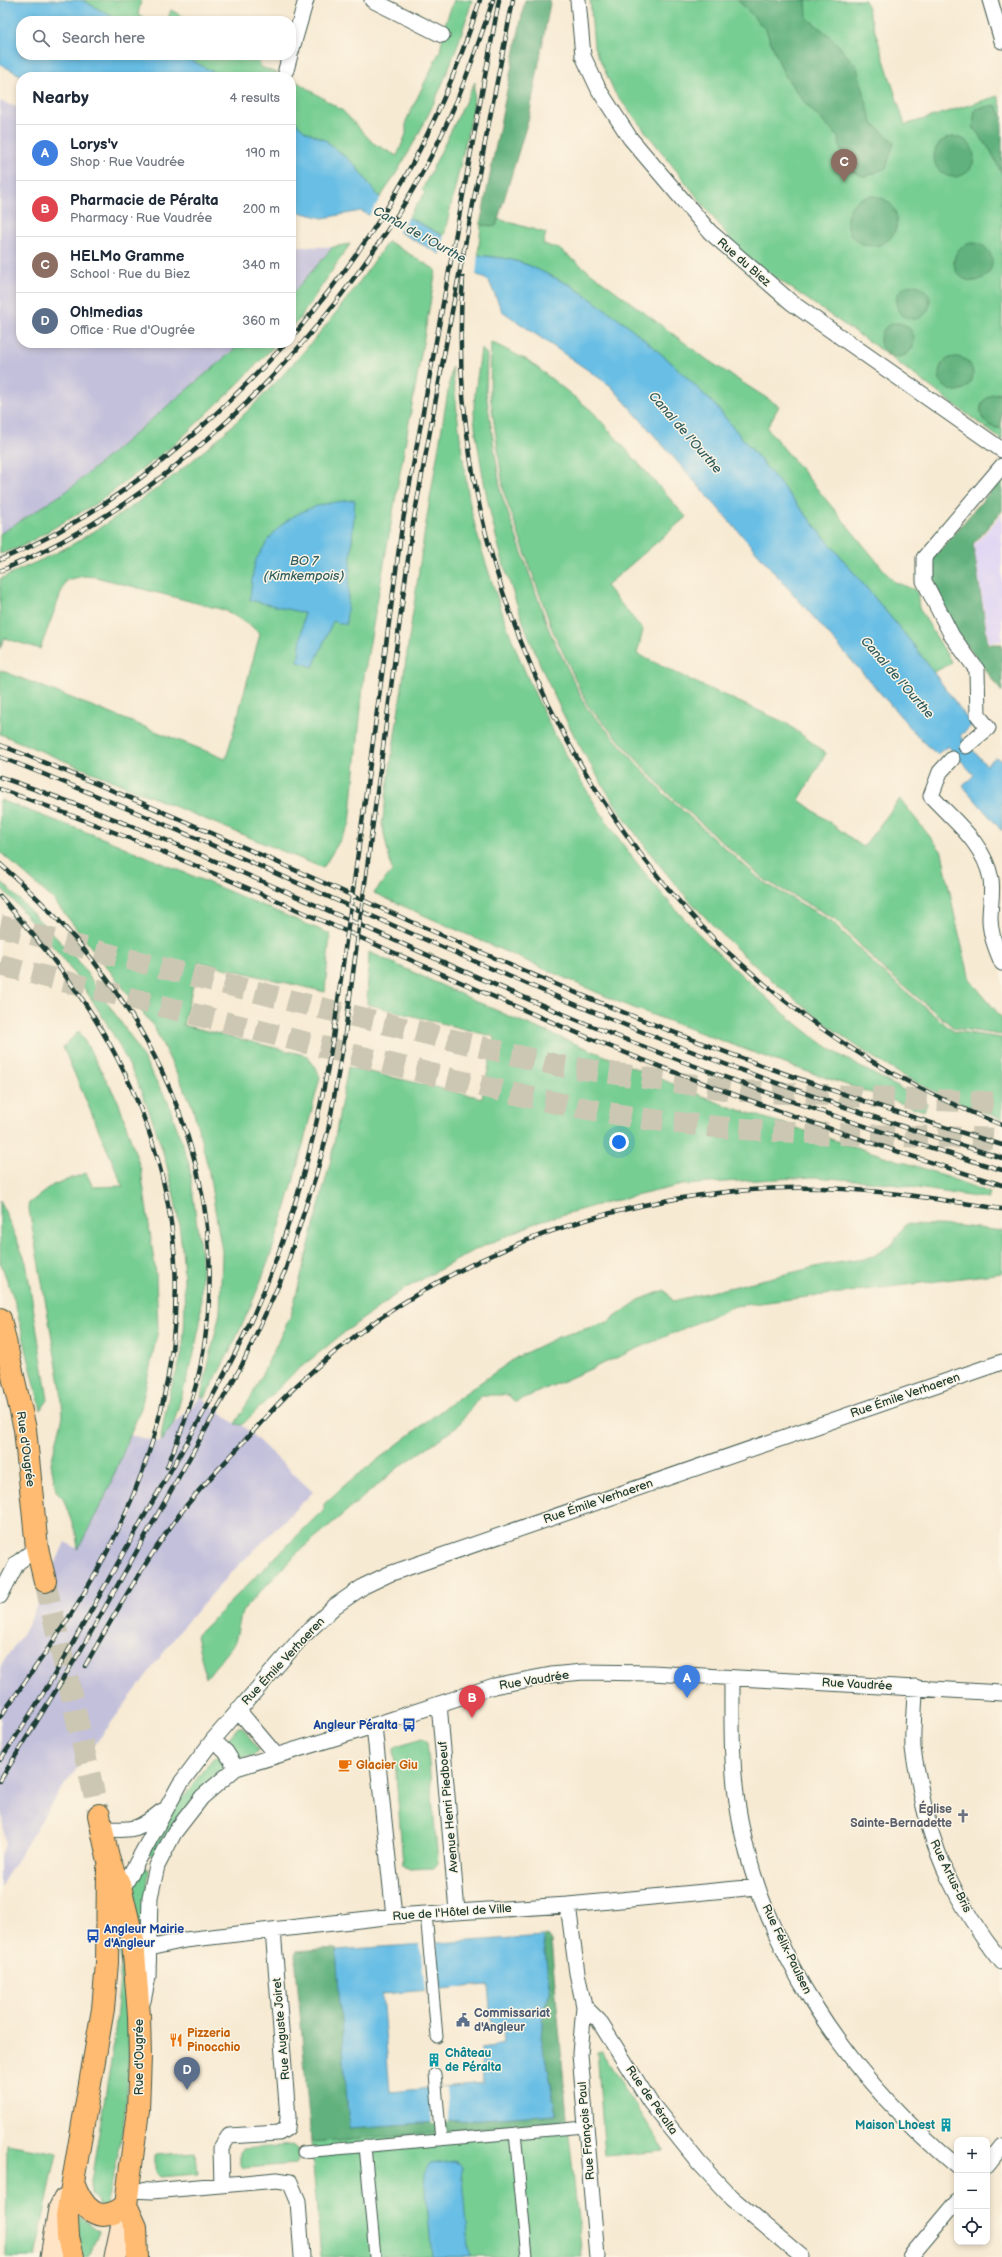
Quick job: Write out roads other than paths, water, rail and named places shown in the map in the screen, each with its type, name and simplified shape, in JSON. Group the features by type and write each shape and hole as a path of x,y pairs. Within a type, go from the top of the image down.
{"main road":[{"name":"Rue d'Ougrée","path":"0,1319 25,1429 37,1548 45,1581"},
{"name":"Rue d'Ougrée","path":"73,2257 68,2237 68,2216 103,2009 108,1926 108,1858 101,1822"},
{"name":"Rue d'Ougrée","path":"108,1858 121,1890 133,1941 139,2016 138,2110 128,2198"},
{"path":"73,2182 82,2203 98,2215 109,2215 128,2198"},
{"path":"51,2257 59,2209 73,2182"},
{"path":"115,2257 128,2198"},
{"path":"128,2198 136,2227 137,2257"}],"street":[{"path":"296,36 306,0"},
{"path":"372,0 442,35"},
{"name":"Rue du Biez","path":"578,0 584,56 599,90 630,138 710,232 792,303 1002,450"},
{"path":"990,0 1002,40"},
{"path":"286,70 289,60"},
{"path":"966,746 988,728 978,715 977,670 952,636 924,581 924,558 1002,466"},
{"path":"952,758 940,772 931,796 964,829 979,847 991,879 990,921 995,947 1002,963"},
{"name":"Rue Émile Verhaeren","path":"108,1926 121,1890 167,1806 180,1784 213,1740 302,1637 335,1606 364,1586 389,1574 1002,1362"},
{"path":"0,1596 17,1563 37,1548"},
{"name":"Rue Vaudrée","path":"139,2016 148,1977 150,1897 157,1866 174,1833 202,1797 236,1768 374,1726 494,1686 551,1675 583,1672 652,1673 1002,1693"},
{"name":"Rue Félix-Paulsen","path":"732,1678 733,1747 737,1802 758,1888 802,1985 845,2051 895,2110 954,2164"},
{"name":"Rue Artus-Bris","path":"915,1687 913,1749 923,1807 931,1838 959,1900 984,1940 1002,1962"},
{"name":"Avenue Henri Piedboeuf","path":"439,1704 457,1911"},
{"name":"Rue Émile Verhaeren","path":"238,1710 276,1755"},
{"path":"374,1726 394,1916"},
{"path":"213,1740 226,1752 236,1768"},
{"name":"Rue Émile Verhaeren","path":"101,1822 131,1830 143,1826 167,1806"},
{"name":"Rue de l'Hôtel de Ville","path":"149,1948 185,1940 394,1916 568,1905 758,1888"},
{"path":"568,1905 584,2006"},
{"path":"426,1913 437,2037"},
{"name":"Rue Auguste Joiret","path":"222,2185 221,2148 230,2136 279,2133 287,2128 288,2117 273,1930"},
{"name":"Rue François Paul","path":"584,2006 580,2054 597,2257"},
{"name":"Rue de Péralta","path":"584,2006 599,2022 650,2102 699,2163 732,2198 802,2257"},
{"path":"435,2074 441,2140"},
{"path":"302,2152 585,2128"},
{"path":"515,2133 527,2257"},
{"path":"365,2146 375,2257"},
{"path":"990,2161 1002,2146"},
{"path":"128,2198 152,2191 277,2180 290,2182 298,2201 302,2257"},
{"path":"910,2257 954,2205"}],"water":[{"path":"0,0 82,0 111,16 16,16 16,60 191,60 213,72 16,73 0,64"},
{"name":"Canal de l'Ourthe","path":"296,123 305,131 325,140 353,163 380,198 408,217 478,255 509,259 528,265 572,286 625,323 674,365 714,404 912,643 972,725 960,736 986,765 996,757 1002,762 1002,831 963,786 974,775 948,746 937,754 924,743 611,386 502,311 489,281 361,211 323,218 296,211"},
{"name":"BO 7 (Kimkempois)","path":"355,500 346,625 333,621 313,667 298,662 304,613 250,600 255,563 257,557 272,535 291,518 328,503"},
{"path":"543,1936 550,1992 543,2013 541,2037 556,2114 349,2128 336,1950","holes":["488,1985 492,2030 503,2030 504,2043 494,2045 494,2047 481,2049 483,2083 390,2092 382,1994"]},
{"path":"455,2161 462,2168 470,2257 432,2257 424,2172 430,2164"}],"tunnel":[{"path":"0,926 288,1000 560,1066 738,1091 1002,1103"},
{"path":"0,965 446,1078 515,1094 619,1115 697,1125 784,1132 1002,1139"},
{"path":"45,1581 99,1815"}],"railway":[{"path":"296,332 358,252 381,218 420,150 452,78 467,40 480,0"},
{"path":"0,571 51,547 99,520 145,489 189,455 231,418 270,379 307,337 342,294 397,216 433,154 457,100 493,0"},
{"path":"0,1760 68,1651 225,1373 253,1316 267,1282 292,1215 302,1180 327,1074 333,1038 402,526 499,0"},
{"path":"0,1781 82,1648 242,1365 285,1271 316,1175 328,1131 344,1041 412,529 453,306 513,0"},
{"path":"463,278 461,369 471,460 490,550 519,638 557,722 603,801 657,875 718,943 782,999 841,1042 871,1061 935,1096 1002,1125"},
{"path":"0,560 41,541 81,519 119,494 155,467 223,407 281,348"},
{"path":"0,745 153,808 532,974 657,1026 754,1063 902,1114 1002,1145"},
{"path":"0,757 152,819 452,952 652,1036 801,1092 1002,1158"},
{"path":"0,777 152,834 301,898 524,998 649,1049 799,1104 1002,1170"},
{"path":"0,789 76,817 225,878 594,1040 694,1080 796,1117 1002,1185"},
{"path":"0,864 52,914 98,968 138,1026 170,1088 193,1153 206,1221 209,1292 201,1364 195,1390 187,1416 167,1467"},
{"path":"0,896 46,950 78,993 88,1008 125,1075 152,1142 169,1210 176,1279 172,1348 159,1417 137,1486 105,1556 81,1598 28,1678 0,1717"},
{"path":"85,1666 118,1608 179,1515 200,1489 273,1409 295,1387 347,1342 402,1303 461,1270 522,1242 586,1220 651,1203 718,1193 786,1188 840,1189 894,1194 1002,1209"}],"place":[{"name":"HELMo Gramme","path":"844,182"},
{"name":"Lorys'v","path":"687,1698"},
{"name":"Pharmacie de Péralta","path":"472,1718"},
{"name":"Angleur Péralta","path":"409,1725"},
{"name":"Glacier Giu","path":"345,1765"},
{"name":"Église Sainte-Bernadette","path":"963,1816"},
{"name":"Angleur Mairie d'Angleur","path":"93,1936"},
{"name":"Commissariat d'Angleur","path":"463,2020"},
{"name":"Pizzeria Pinocchio","path":"176,2040"},
{"name":"Château de Péralta","path":"434,2060"},
{"name":"Oh!medias","path":"187,2090"},
{"name":"Maison Lhoest","path":"946,2125"}]}
